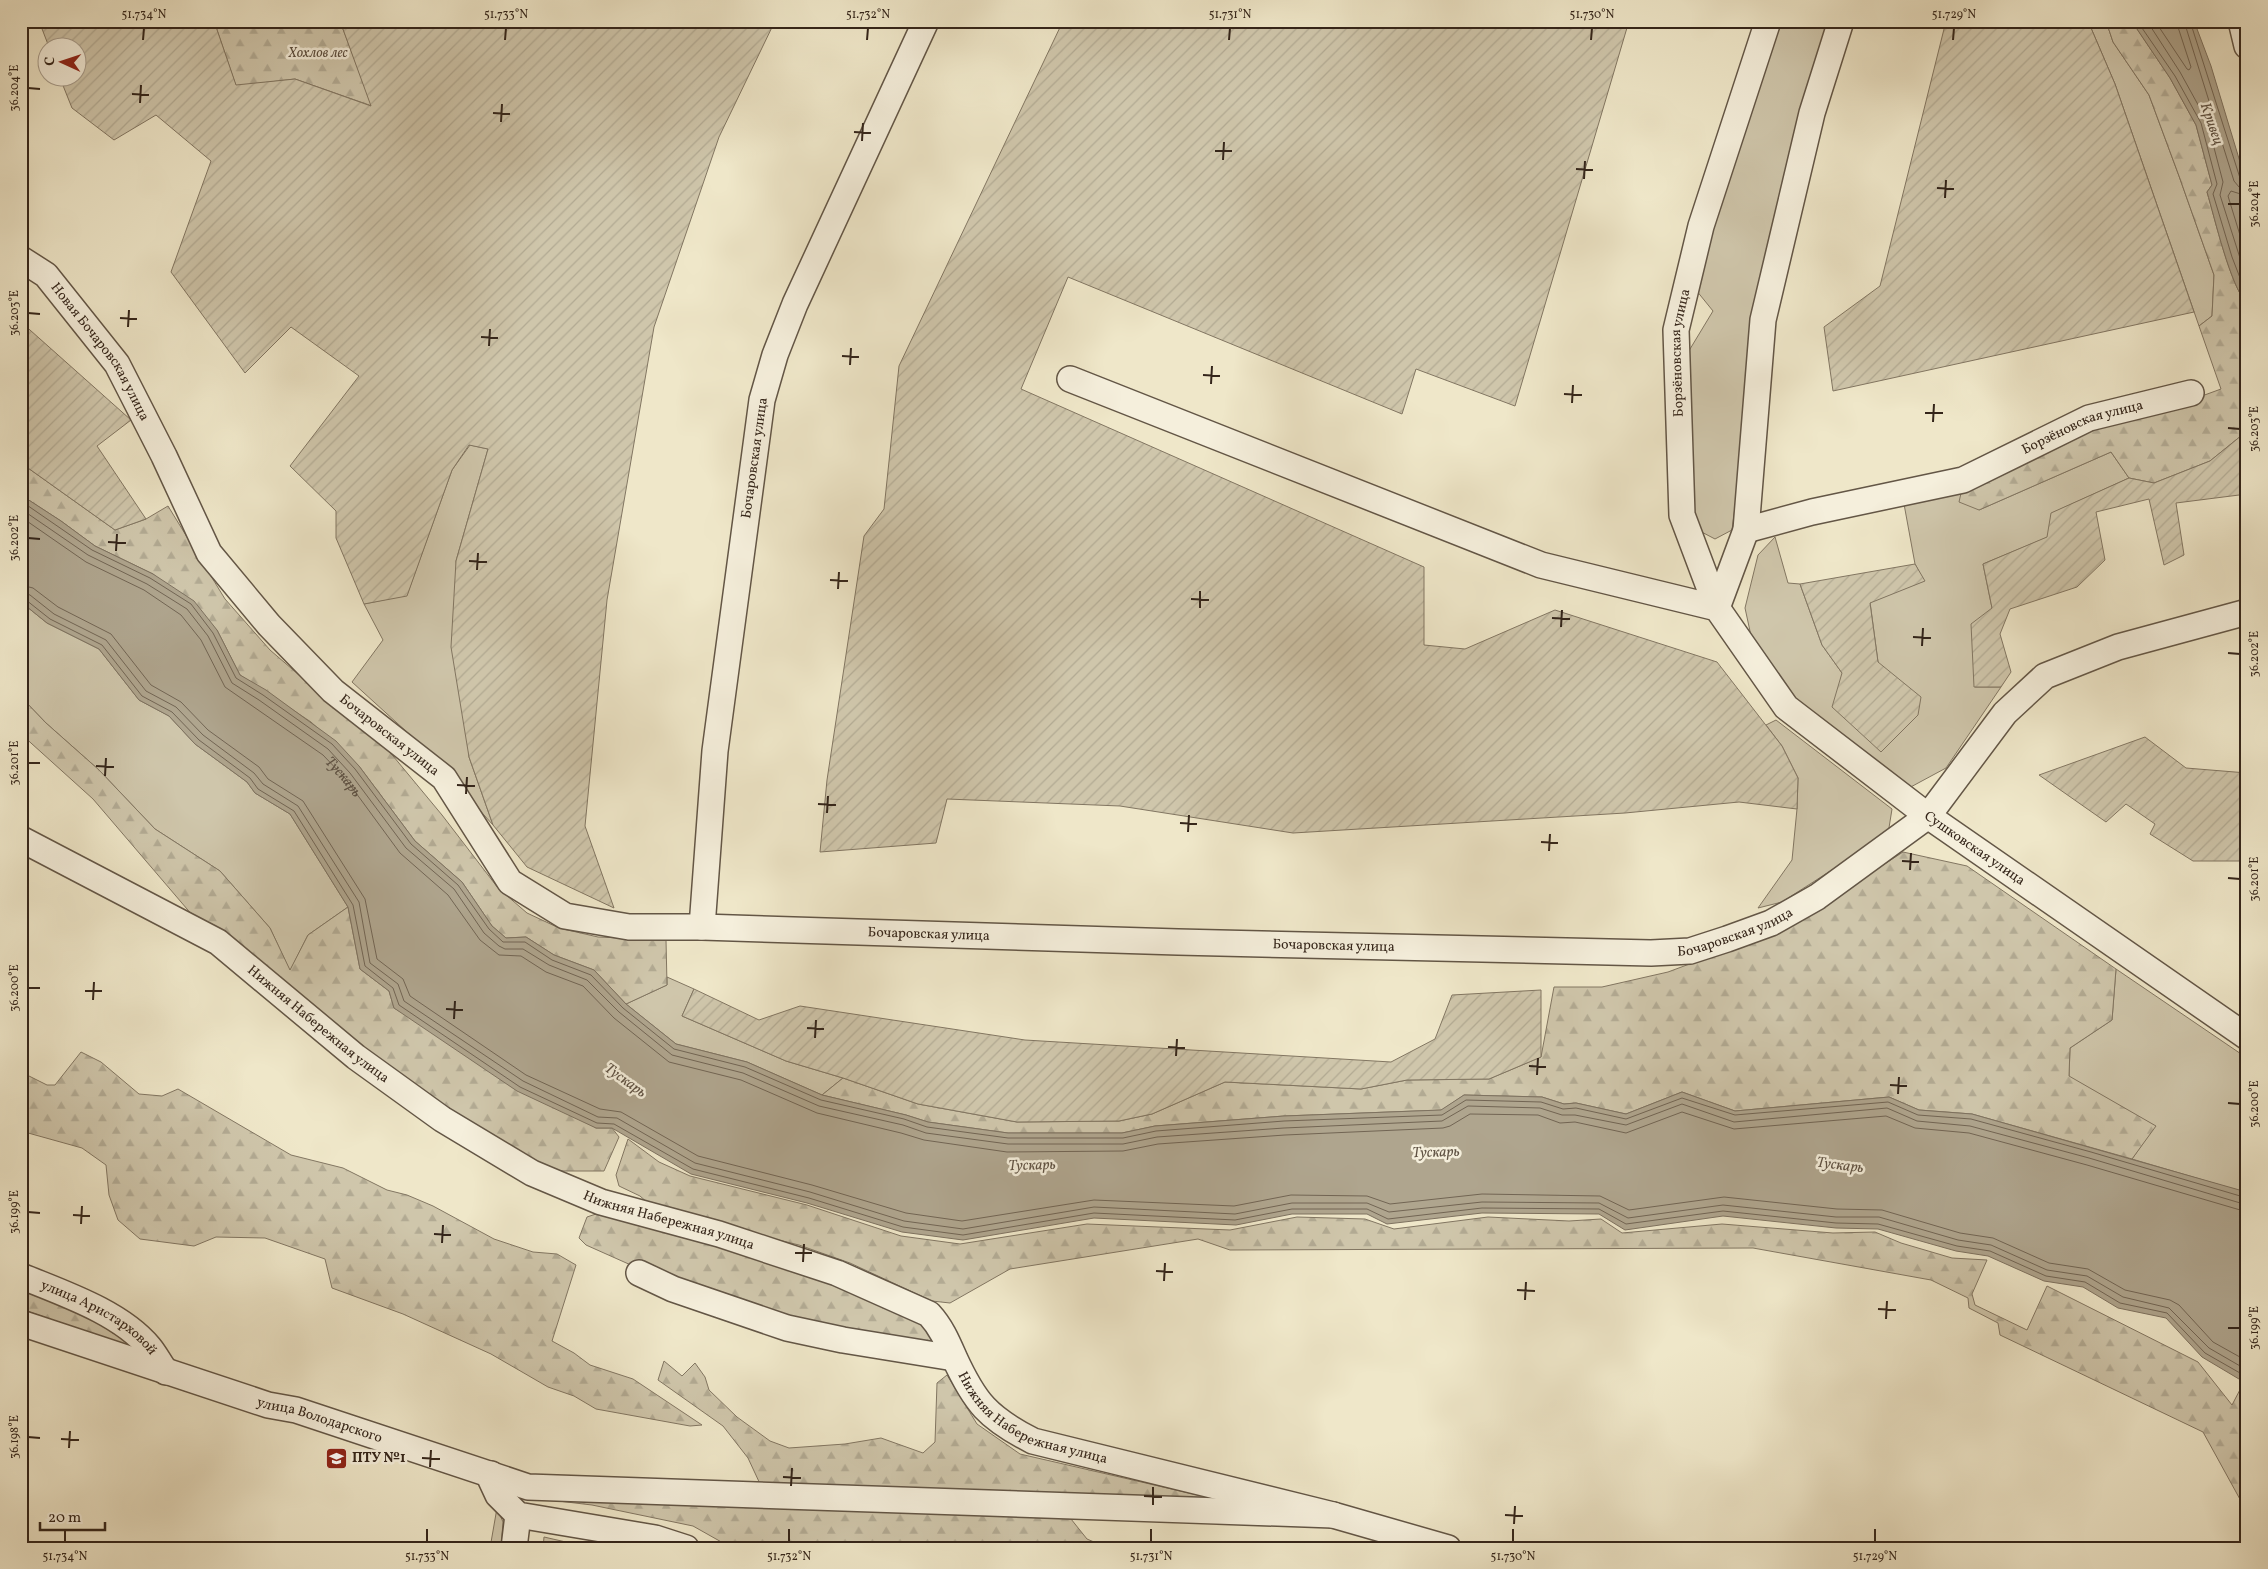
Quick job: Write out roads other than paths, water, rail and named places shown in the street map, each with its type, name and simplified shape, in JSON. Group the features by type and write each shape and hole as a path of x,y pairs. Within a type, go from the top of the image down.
{"street":[{"name":"Бочаровская улица","path":"702,927 714,751 762,400 795,304 926,21"},
{"name":"Борзёновская улица","path":"1768,21 1701,226 1676,330 1682,515 1717,608 1786,707 1928,816"},
{"path":"1070,379 1541,565 1717,608 1746,530 1764,320 1812,113 1841,21"},
{"path":"2240,21 2247,46"},
{"name":"Новая Бочаровская улица","path":"21,259 46,274 117,364 164,456"},
{"name":"Борзёновская улица","path":"1746,530 1812,512 1963,480 2089,418 2191,394"},
{"name":"Бочаровская улица","path":"164,456 209,553 269,624 333,691 444,778 510,882 565,916 629,927 702,927 1197,943 1651,953 1690,951 1771,923 1816,897 1928,816"},
{"name":"Сушковская улица","path":"2247,612 2118,647 2045,676 2005,713 1928,816 2247,1037"},
{"name":"Нижняя Набережная улица","path":"21,839 218,942 356,1057 442,1119 532,1173 602,1202 719,1234 837,1272 929,1314 941,1327 973,1396 988,1414 1007,1428 1033,1441 1333,1515 1448,1548"},
{"path":"639,1273 673,1289 787,1328 843,1340 954,1358"},
{"name":"улица Аристарховой","path":"21,1276 85,1303 126,1327 149,1346 166,1372"},
{"name":"улица Володарского","path":"21,1323 268,1406 296,1410 491,1474"},
{"path":"491,1474 491,1480 498,1495 518,1515 655,1538 686,1548"},
{"name":"Нижняя Набережная улица","path":"491,1474 528,1487 1333,1515"},
{"path":"514,1548 518,1515"}],"water":[{"name":"Кривец","path":"2136,21 2194,21 2211,66 2247,185 2247,304 2229,267 2207,192 2212,185 2196,125 2170,78 2137,29"},
{"name":"Тускарь","path":"21,495 95,546 153,574 194,601 217,630 240,675 266,690 336,741 359,766 415,841 462,882 492,926 506,938 526,937 554,955 594,970 626,1004 676,1044 747,1062 822,1095 928,1122 1008,1133 1122,1133 1155,1126 1284,1116 1441,1110 1464,1095 1542,1097 1564,1104 1576,1103 1626,1114 1682,1092 1735,1111 1889,1097 1919,1110 1972,1114 2243,1191 2247,1196 2247,1388 2244,1382 2202,1357 2166,1318 2118,1308 2083,1287 2044,1281 1988,1256 1956,1251 1878,1229 1836,1228 1723,1216 1625,1230 1599,1214 1482,1213 1387,1224 1367,1214 1292,1214 1236,1225 1094,1218 963,1240 902,1232 807,1203 691,1174 612,1128 596,1128 517,1091 394,1008 389,991 360,969 348,907 290,814 255,793 247,782 195,744 169,716 139,700 99,649 47,623 21,602"}],"place":[{"name":"ПТУ №1","path":"336,1458"}],"park label":[{"name":"Хохлов лес","path":"318,53"}]}
